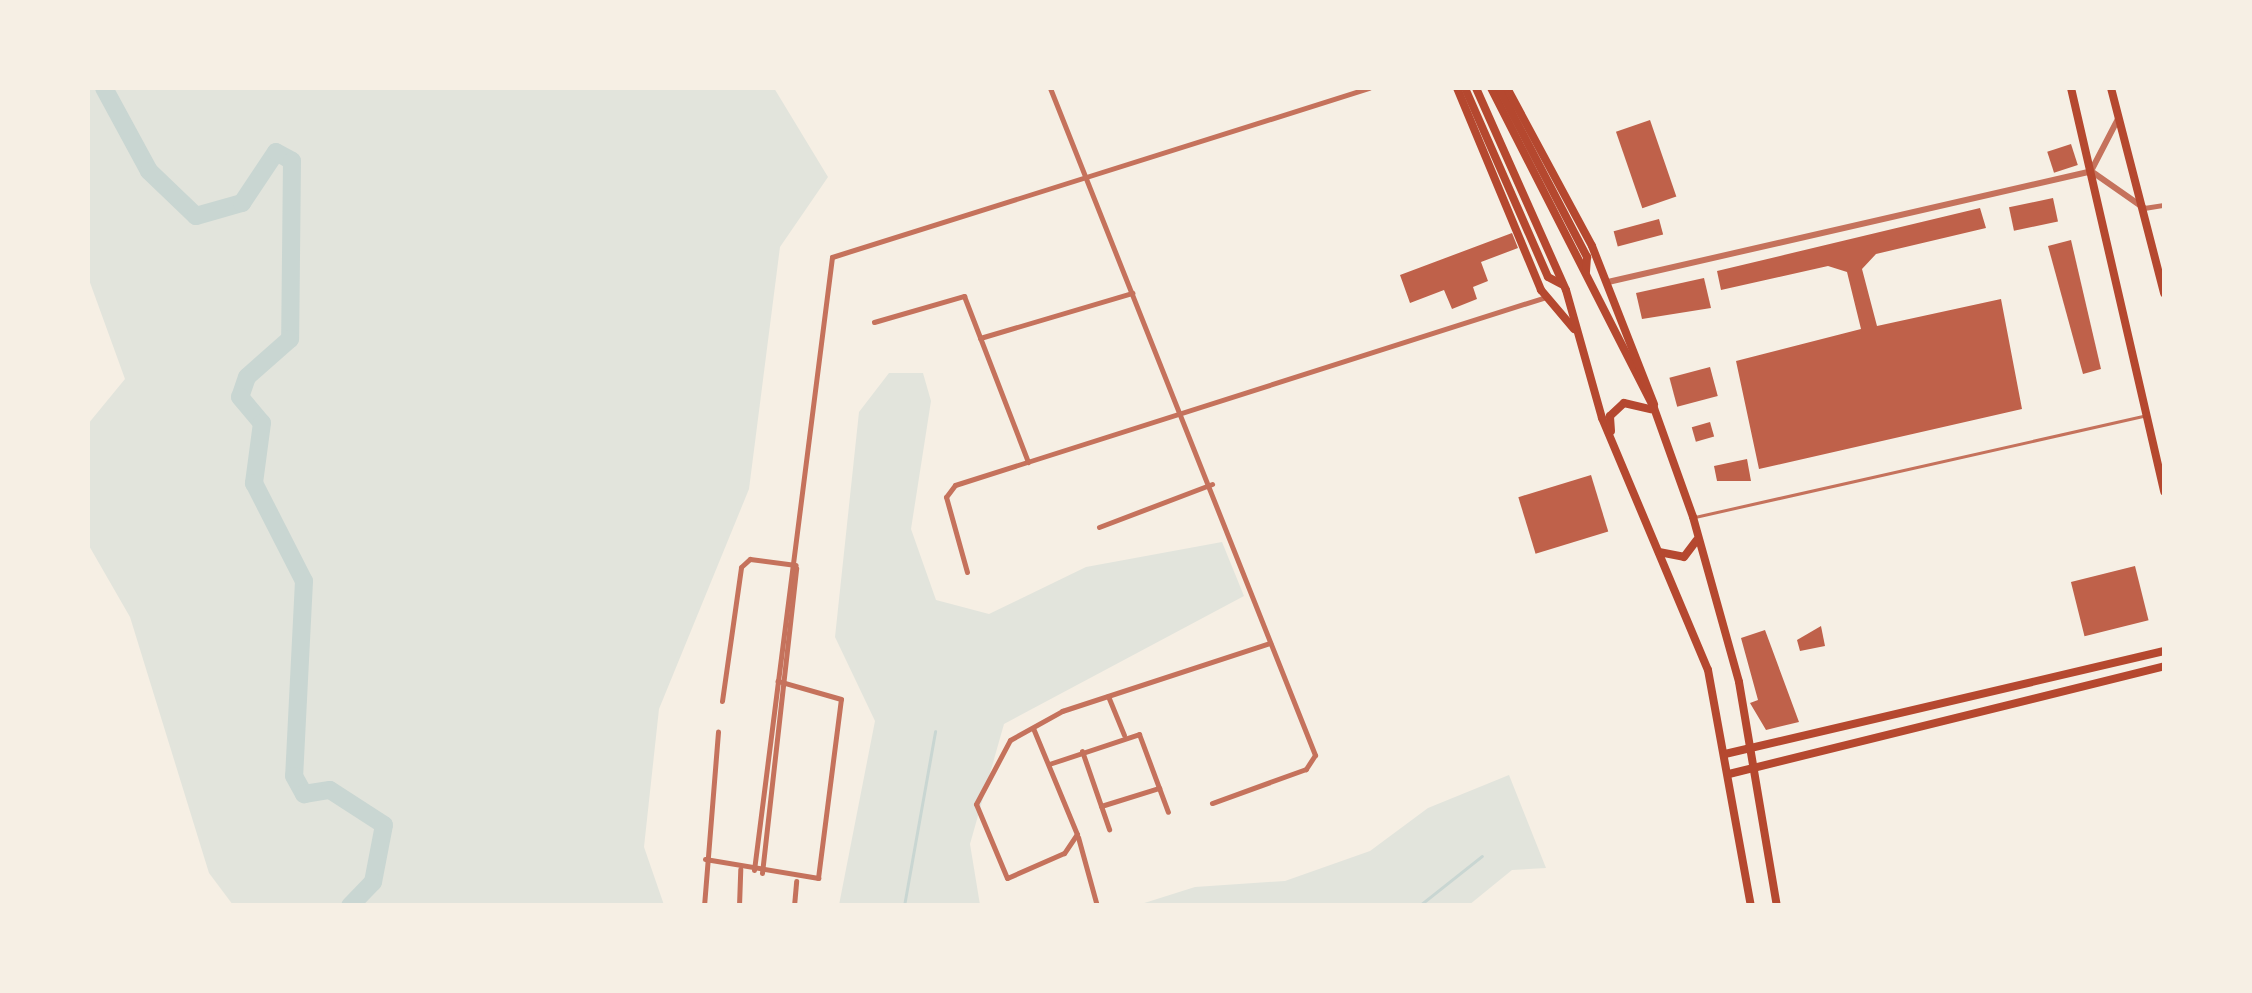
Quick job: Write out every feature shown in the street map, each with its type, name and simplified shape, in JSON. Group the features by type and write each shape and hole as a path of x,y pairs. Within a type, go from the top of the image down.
{"main road":[{"path":"1457,88 1546,296 1574,330"},
{"path":"1466,88 1548,277 1561,284"},
{"path":"1476,88 1566,290 1574,330 1615,451 1710,681 1751,906"},
{"path":"1491,88 1654,408"},
{"path":"2070,88 2164,490"},
{"path":"2111,88 2164,292"},
{"path":"1507,89 1587,257 1586,272"},
{"path":"1507,89 1608,282 1693,517 1752,750 1777,906"},
{"path":"1615,451 1610,416 1624,403 1644,401 1662,430"},
{"path":"1659,552 1684,557 1698,535"},
{"path":"1725,754 2164,648"},
{"path":"1729,774 2164,666"}],"street":[{"path":"1050,88 1212,484 1314,761 1212,803"},
{"path":"762,873 787,683 796,566 832,257 1370,88"},
{"path":"2091,170 2119,114"},
{"path":"1608,282 2091,170 2144,208 2164,205"},
{"path":"874,322 962,293 1028,462"},
{"path":"980,338 1132,293"},
{"path":"967,572 946,492 1179,411 1546,296"},
{"path":"1099,527 1212,484"},
{"path":"722,701 750,559 796,566"},
{"path":"754,870 796,566"},
{"path":"1076,834 1064,854 1005,876 979,823 981,782 994,756 1033,728 1108,696 1270,643"},
{"path":"705,859 796,881 818,878 841,699 778,681"},
{"path":"1108,696 1124,735"},
{"path":"772,726 780,728"},
{"path":"1033,728 1076,834 1098,906"},
{"path":"704,906 718,732"},
{"path":"1049,764 1124,735 1139,734 1168,812"},
{"path":"1082,751 1109,829"},
{"path":"764,786 773,788"},
{"path":"1101,806 1159,788"},
{"path":"738,906 740,867"},
{"path":"794,906 796,881"}],"lane":[{"path":"1693,517 2148,415"}],"shaded area":[{"path":"88,88 774,88 828,177 780,247 749,489 659,709 644,847 664,905 233,905 209,873 130,617 88,544 88,424 125,379 88,277"},
{"path":"889,373 923,373 931,401 911,529 936,600 989,614 1086,567 1222,542 1244,596 1004,724 970,844 980,905 839,905 875,721 835,637 859,412"},
{"path":"1509,775 1546,868 1512,870 1469,905 1138,905 1195,887 1285,881 1370,851 1428,808"}],"building":[{"path":"1650,120 1676,197 1642,208 1616,132"},
{"path":"2071,144 2078,165 2054,173 2047,152"},
{"path":"2053,198 2058,221 2014,231 2009,207"},
{"path":"1980,208 1986,228 1876,254 1862,269 1877,326 2001,299 2022,409 1759,469 1736,361 1861,329 1847,272 1828,266 1721,290 1717,271"},
{"path":"1659,219 1663,234 1618,247 1614,231"},
{"path":"1512,233 1518,248 1481,262 1488,281 1473,287 1477,299 1452,309 1444,290 1410,303 1400,275"},
{"path":"2071,240 2101,369 2083,374 2048,246"},
{"path":"1704,278 1711,308 1642,319 1636,293"},
{"path":"1710,367 1718,396 1677,407 1669,378"},
{"path":"1710,422 1714,436 1696,442 1692,427"},
{"path":"1747,459 1751,481 1717,481 1714,466"},
{"path":"1591,475 1608,531 1536,554 1518,497"},
{"path":"2135,566 2149,620 2085,636 2071,582"},
{"path":"1821,626 1825,646 1800,651 1797,640"},
{"path":"1765,630 1799,722 1766,730 1750,703 1758,700 1741,638"}],"waterway":[{"path":"104,88 149,171 196,216 242,203 276,152 292,161 290,339 247,377 240,397 262,423 254,483 304,581 294,776 304,794 330,790 384,825 373,882 350,906"},
{"path":"904,906 935,732"},
{"path":"1419,906 1482,856"}]}
